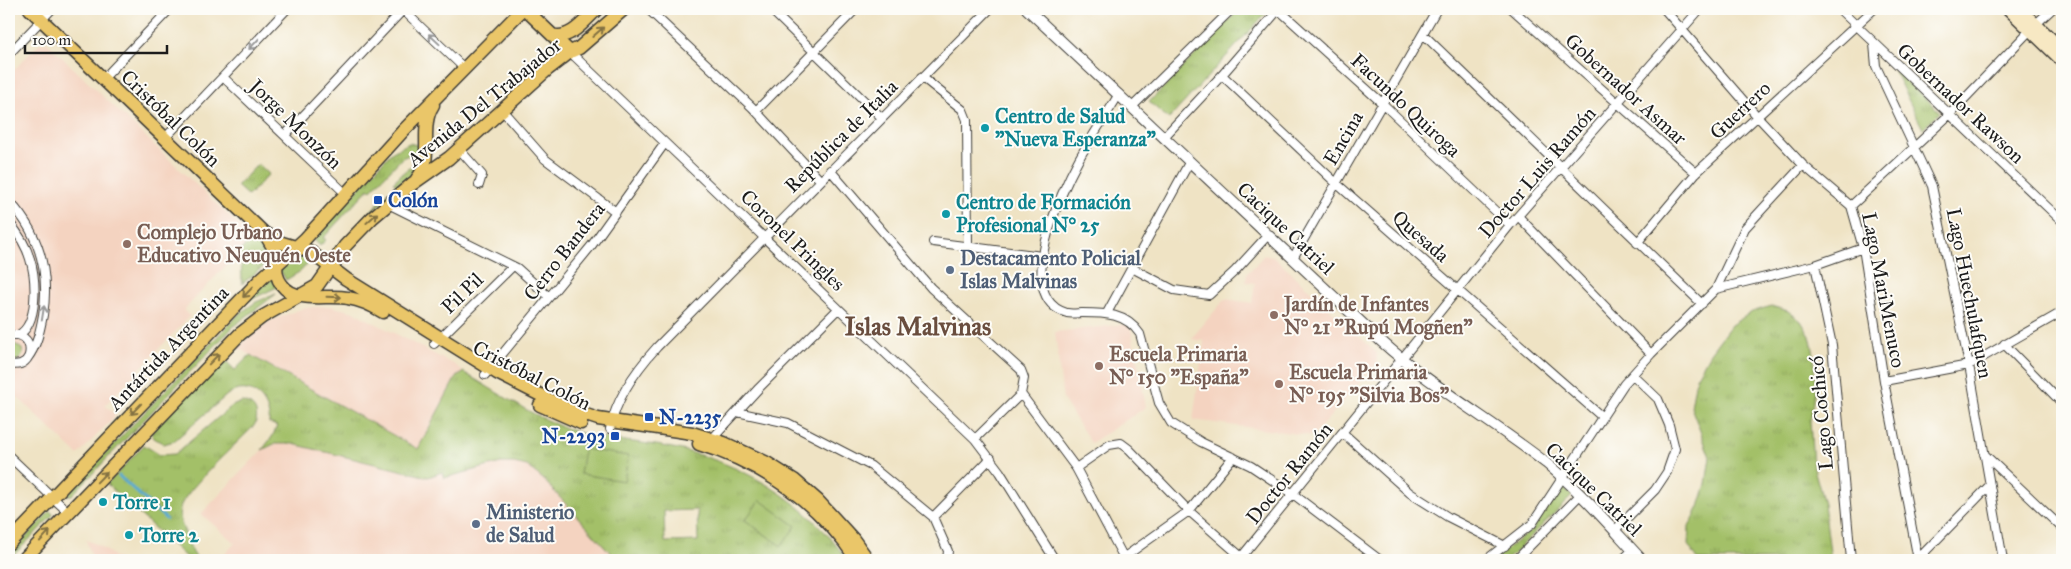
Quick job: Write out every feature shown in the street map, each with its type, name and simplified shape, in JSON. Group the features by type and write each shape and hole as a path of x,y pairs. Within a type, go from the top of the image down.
{"main road":[{"name":"Cristóbal Colón","path":"30,9 264,233 282,243 313,254 437,341 487,372 586,416 611,425 693,442 740,460 768,474 790,488 814,509 857,560"},
{"name":"Coronel Pringles","path":"524,9 570,52"},
{"name":"Antártida Argentina","path":"9,543 275,266 297,247 426,108 524,9"},
{"name":"Avenida Del Trabajador","path":"552,35 560,37 567,35 597,9"},
{"name":"Avenida Del Trabajador","path":"412,184 459,149 548,69 570,52 579,48 624,9"},
{"path":"2008,9 2062,49"},
{"path":"2020,9 2062,60"},
{"path":"335,271 340,252 364,225 412,184 424,168 427,115 446,89"},
{"path":"390,147 412,136 419,138 425,144"},
{"name":"Cristóbal Colón","path":"264,233 274,250 276,275 283,287 290,293 301,296 345,297 364,302 437,341"},
{"name":"Antártida Argentina","path":"23,560 240,334 262,317 301,296 335,271"},
{"name":"Cristóbal Colón","path":"611,425 678,430 712,439 752,455 794,480 830,513 853,539 868,560"}],"street":[{"path":"9,54 52,9"},
{"path":"103,79 170,9"},
{"path":"165,138 287,9"},
{"path":"284,135 403,9 465,69"},
{"path":"648,9 756,111 820,180"},
{"path":"756,111 856,9"},
{"name":"República de Italia","path":"611,425 631,381 646,359 990,9"},
{"name":"Cacique Catriel","path":"1027,9 1403,360 1536,456 1563,478 1642,560"},
{"path":"1132,106 1232,9"},
{"path":"1164,137 1222,75 1279,9"},
{"name":"Facundo Quiroga","path":"1279,9 1510,226"},
{"name":"Encina","path":"1293,258 1437,9"},
{"name":"Gobernador Asmar","path":"1512,9 1696,173"},
{"name":"Lago MariMenuco","path":"1664,9 1756,116 1803,165 1851,206 1863,248 1884,381 1918,560"},
{"name":"Doctor Luis Ramón","path":"1403,360 1518,216 1700,9"},
{"name":"Gobernador Rawson","path":"1839,9 2062,221"},
{"name":"Guerrero","path":"1637,243 1696,173 1874,9"},
{"path":"1851,206 1950,114 2052,9"},
{"path":"772,10 882,118"},
{"path":"1423,34 1702,304"},
{"name":"Lago Huechulafquen","path":"1874,44 1876,66 1932,186 1969,365 2002,560"},
{"name":"Coronel Pringles","path":"570,52 975,439 991,458 1055,560"},
{"name":"Quesada","path":"1222,75 1336,183 1601,416"},
{"name":"Jorge Monzón","path":"223,77 346,194"},
{"path":"922,77 964,110 967,120 968,248"},
{"path":"1119,94 1078,160 1055,213 1042,256 1041,279 1047,299 1056,308 1068,314 1107,313 1125,319 1134,325 1140,334 1159,403 1171,423 1201,442 1251,466 1293,494 1380,560"},
{"path":"502,110 548,163 616,212"},
{"name":"Cerro Bandera","path":"487,372 616,212 664,143"},
{"path":"459,149 482,174 479,185"},
{"path":"1107,313 1190,161"},
{"path":"1486,560 1532,524 1601,416 1624,384 1716,289 1745,228 1803,165"},
{"path":"830,170 931,288 1021,370 1024,378 1021,394 975,439"},
{"path":"9,201 26,222 41,256 45,282 44,308 38,340 27,359 19,365 9,364"},
{"path":"388,204 513,266 524,273 549,297"},
{"path":"1518,216 1651,354"},
{"path":"9,222 25,246 30,259 34,283 33,310 26,329 18,335 9,336"},
{"path":"1132,268 1174,290 1209,295 1235,271 1268,234"},
{"path":"933,242 1042,256"},
{"path":"1716,289 1815,264 1863,248"},
{"path":"30,259 41,256"},
{"name":"Lago Cochicó","path":"1815,264 1832,345 1851,560"},
{"name":"Pil Pil","path":"437,341 513,266"},
{"path":"712,439 736,412 838,309"},
{"path":"1884,381 1969,365 2062,312"},
{"path":"18,335 22,336 29,344 27,359"},
{"path":"2004,344 2062,403"},
{"name":"Doctor Ramón","path":"1242,559 1403,360"},
{"path":"1614,530 1655,490 1666,472 1675,449 1670,425 1658,399 1633,375"},
{"path":"1021,394 1076,468 1124,559 1189,511 1233,458"},
{"path":"736,412 788,423 871,466 933,517 948,551 947,560"},
{"path":"1343,433 1410,493 1448,517 1505,546"},
{"path":"1076,468 1109,445 1121,443 1189,511 1242,559"},
{"path":"1984,454 2062,528"},
{"path":"9,456 68,512"},
{"path":"933,517 991,458"},
{"path":"1918,560 1990,485"},
{"path":"1516,560 1580,495"},
{"path":"1622,560 1633,550"}],"shaded area":[{"name":"Complejo Urbano Educativo Neuquén Oeste","path":"40,43 47,43 252,238 184,310 190,316 105,405 116,415 78,455 9,389 9,75"},
{"path":"1264,255 1273,256 1377,353 1377,363 1313,436 1193,420 1204,341 1191,339 1225,299 1252,303 1255,283 1246,282 1247,274"},
{"path":"330,306 354,312 457,366 463,372 461,376 457,375 419,450 238,348 251,335 270,321 304,308"},
{"name":"Escuela Primaria N° 150 \"España\"","path":"1127,324 1131,329 1146,407 1091,443 1063,399 1055,332"},
{"path":"281,443 443,472 445,478 501,463 527,466 543,479 617,560 219,560 235,543 201,514 262,450"},
{"path":"86,540 99,545 119,560 93,560"}],"green space":[{"path":"1240,9 1263,9 1267,12 1169,119 1149,102"},
{"path":"1893,69 1940,112 1923,129"},
{"path":"409,143 417,145 420,150 402,158 371,190 369,188 323,238 326,240 320,246 315,241 315,236 391,153"},
{"path":"421,162 411,177 363,219 396,185 393,182 407,169"},
{"path":"258,164 269,174 248,196 237,186"},
{"path":"252,238 266,251 264,266 242,284 241,250"},
{"path":"294,255 305,255 310,261 301,271 286,280 280,270"},
{"path":"271,273 277,287 238,306"},
{"path":"276,294 235,325 72,495 67,495 239,314 256,302"},
{"path":"1771,306 1788,311 1801,321 1810,336 1814,354 1815,389 1810,421 1813,465 1824,504 1831,560 1698,560 1688,545 1689,527 1699,507 1706,484 1710,457 1691,407 1696,378 1710,353 1731,325 1752,312"},
{"path":"15,344 22,349 23,355 17,361 9,360 9,346"},
{"path":"250,355 418,449 457,375 461,375 463,372 518,405 560,426 597,437 656,445 694,453 745,473 791,501 812,519 847,560 617,560 543,479 527,466 501,463 444,478 442,472 428,477 293,444 274,444 262,450 272,437 277,426 269,423 269,414 266,406 257,394 250,391 235,391 227,395 174,441 164,444 154,438 151,433 222,357 235,370","holes":["697,510 698,541 665,542 664,511"]},
{"path":"242,402 250,405 255,410 256,422 254,426 191,490 183,500 180,508 182,527 192,550 199,560 189,560 107,484 144,445 160,455 175,454 232,406"},
{"path":"584,449 628,456 624,481 580,474"},
{"path":"1562,486 1572,496 1507,560 1492,560 1532,530"},
{"path":"760,500 796,526 781,546 745,520"},
{"path":"50,511 53,514 52,516 9,560 9,555"}],"waterway":[{"path":"119,476 166,519"}],"place":[{"name":"Centro de Salud \"Nueva Esperanza\"","path":"985,128"},
{"name":"Colón","path":"378,200"},
{"name":"Centro de Formación Profesional N° 25","path":"946,214"},
{"name":"Complejo Urbano Educativo Neuquén Oeste","path":"127,244"},
{"name":"Destacamento Policial Islas Malvinas","path":"950,270"},
{"name":"Jardín de Infantes N° 21 \"Rupú Mogñen\"","path":"1274,315"},
{"name":"Escuela Primaria N° 150 \"España\"","path":"1099,366"},
{"name":"Escuela Primaria N° 195 \"Silvia Bos\"","path":"1279,384"},
{"name":"N-2235","path":"649,417"},
{"name":"N-2293","path":"615,436"},
{"name":"Torre 1","path":"103,502"},
{"name":"Ministerio de Salud","path":"476,524"},
{"name":"Torre 2","path":"129,535"}],"district":[{"name":"Islas Malvinas","path":"918,326"}]}
